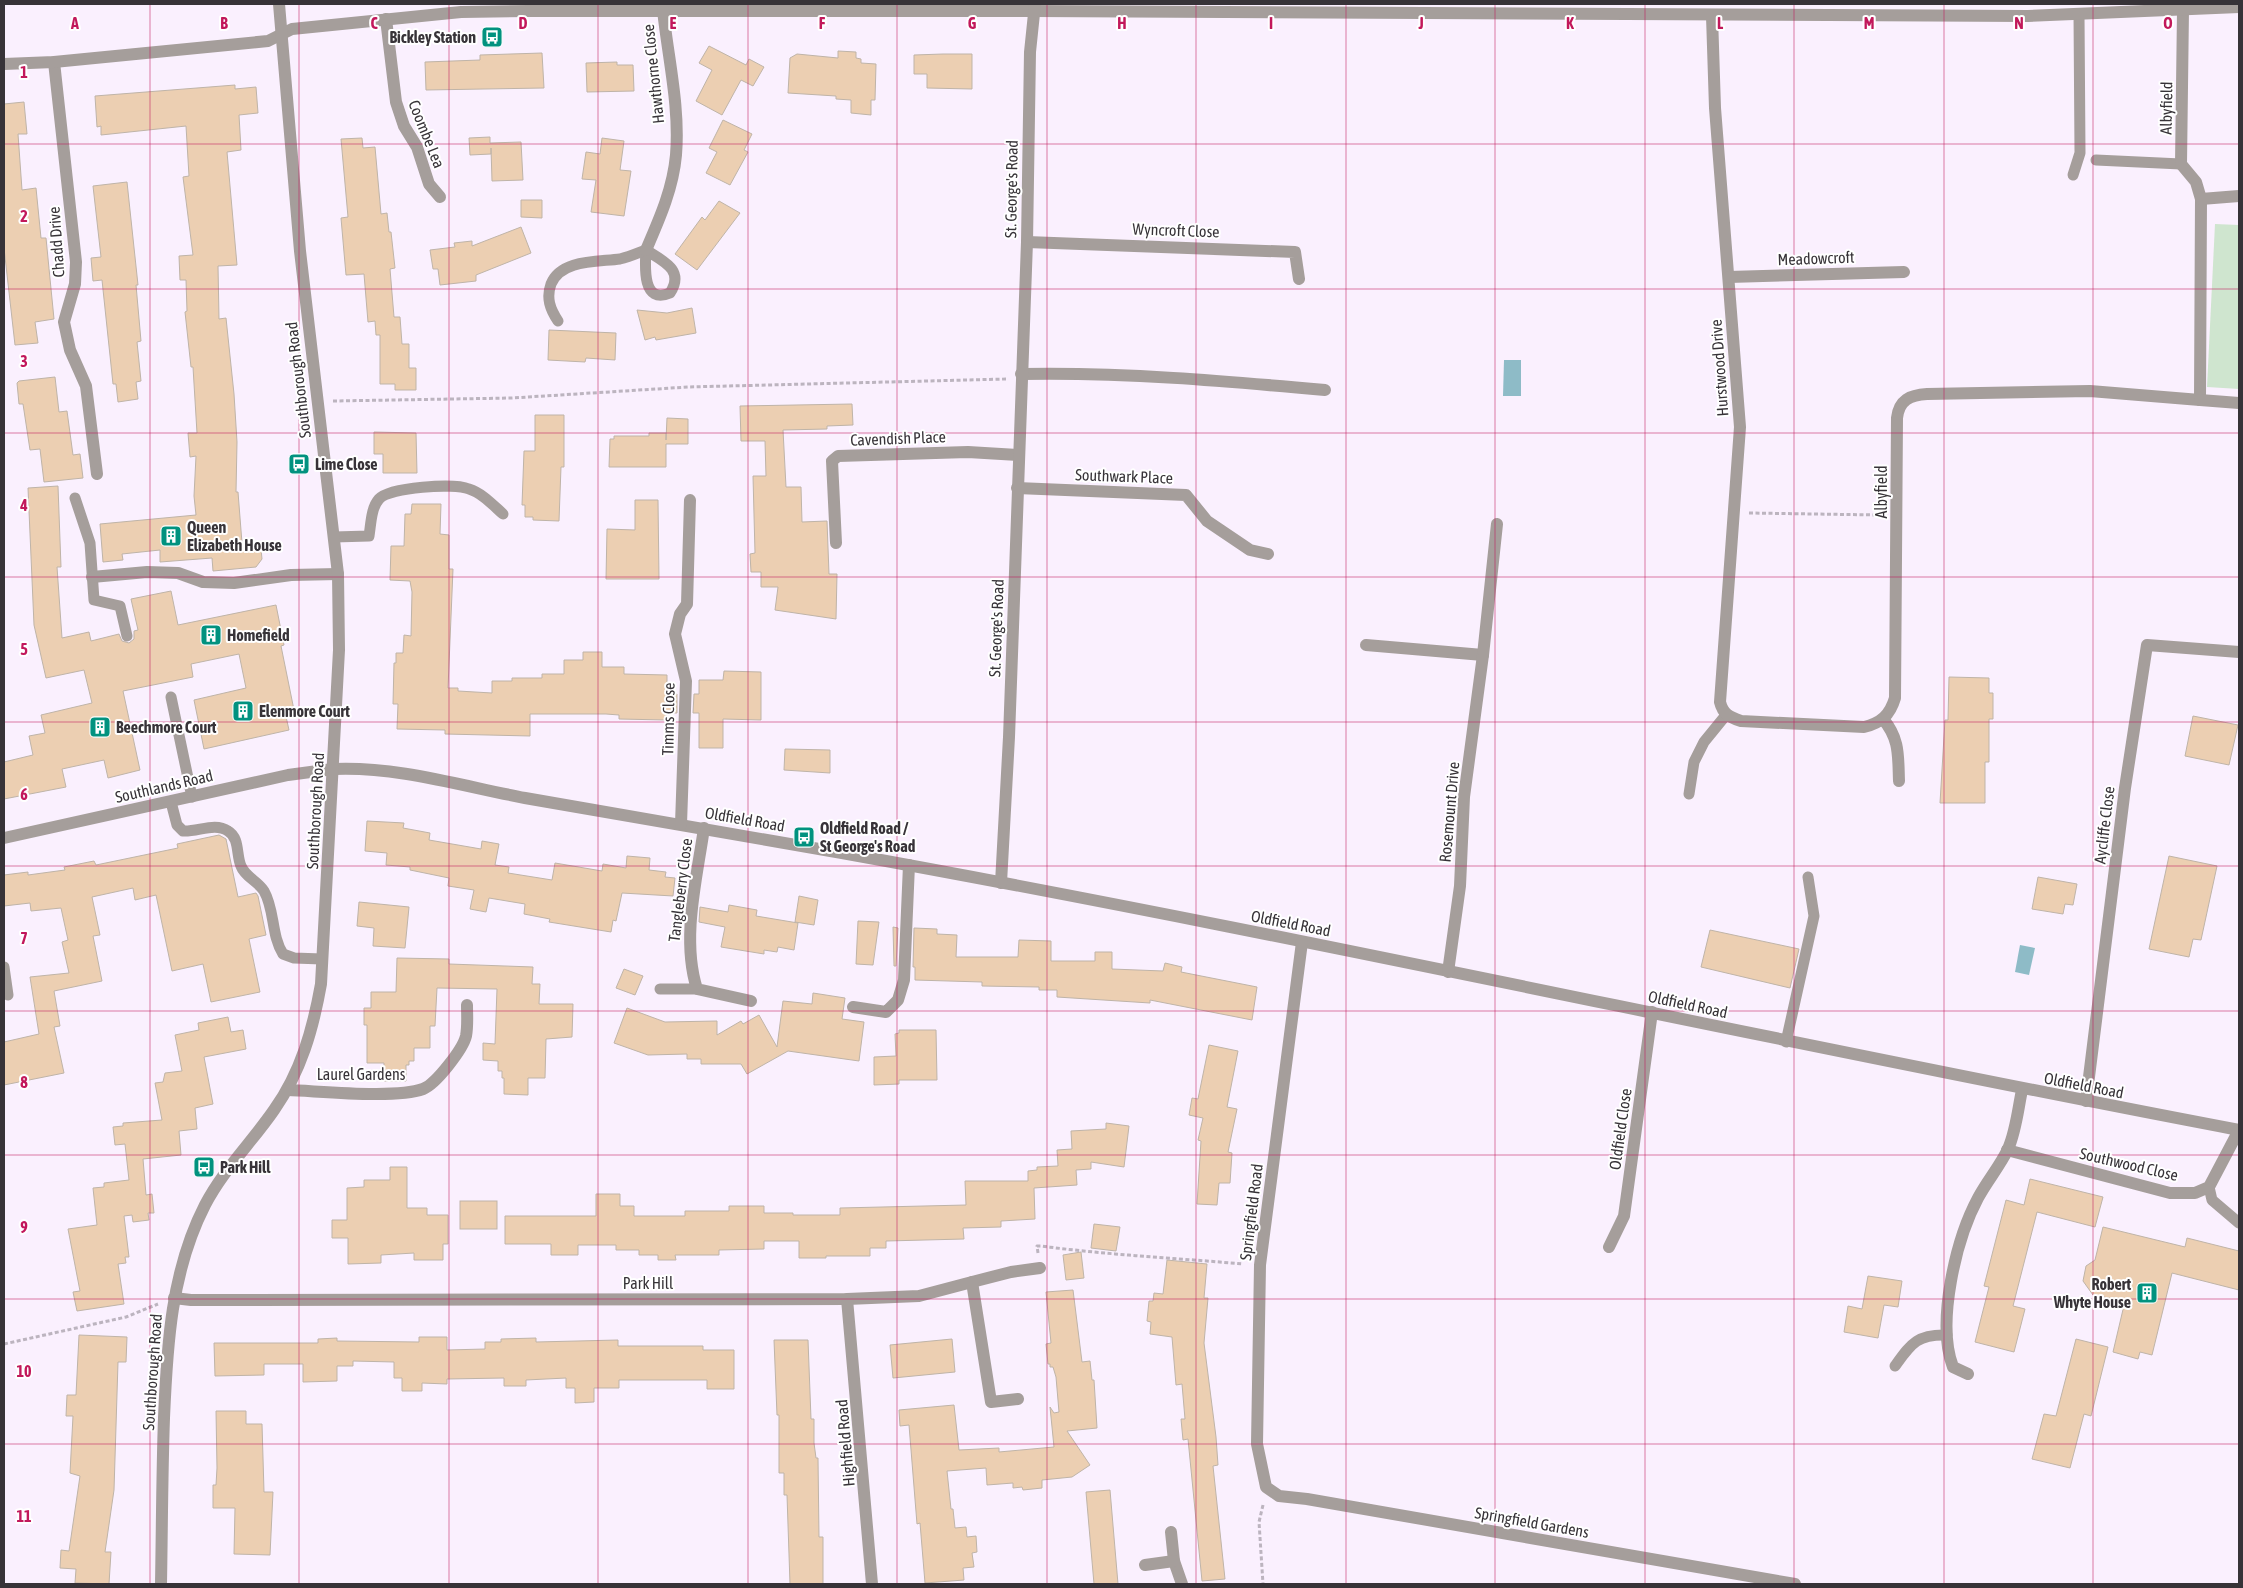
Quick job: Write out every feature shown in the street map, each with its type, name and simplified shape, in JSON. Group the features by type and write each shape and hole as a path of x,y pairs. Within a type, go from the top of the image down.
{"street":[{"name":"Southborough Road","path":"161,1584 166,1351 174,1298 190,1244 205,1206 218,1184 288,1090 304,1053 314,1021 321,984 339,650 338,574 300,251 279,4"},
{"path":"4,64 54,62 268,41 292,29 527,7 1035,7 1712,16 2028,10 2079,14 2239,7"},
{"name":"St. George's Road","path":"1001,883 1027,242 1030,52 1035,7"},
{"name":"Hawthorne Close","path":"646,250 664,208 676,155 674,88 666,50 668,8"},
{"name":"Albyfield","path":"2181,164 2183,10"},
{"name":"Hurstwood Drive","path":"1712,16 1715,108 1740,427 1720,702 1722,710 1726,715"},
{"name":"Coombe Lea","path":"386,19 396,102 404,126 417,147 429,184 440,196"},
{"name":"Chadd Drive","path":"54,62 76,262 75,284 64,322 70,350 86,386 97,474"},
{"path":"2181,164 2196,182 2201,199 2200,400"},
{"path":"2201,199 2239,196"},
{"name":"Wyncroft Close","path":"1027,242 1295,252 1299,279"},
{"name":"Meadowcroft","path":"1729,277 1904,272"},
{"path":"1021,374 1063,373 1325,390"},
{"name":"Albyfield","path":"1883,719 1892,708 1895,698 1897,418 1898,408 1904,400 1914,395 2090,391 2239,403"},
{"name":"Cavendish Place","path":"836,543 832,461 838,456 968,452 1018,455"},
{"name":"Southwark Place","path":"1017,488 1186,495 1207,521 1250,550 1268,554"},
{"name":"Timms Close","path":"681,824 686,681 675,634 680,614 687,604 690,500"},
{"name":"Rosemount Drive","path":"1448,972 1460,886 1464,797 1484,655 1497,524"},
{"path":"92,577 147,572 178,573 203,582 234,583 291,575 338,574"},
{"path":"1366,645 1484,655"},
{"name":"Aycliffe Close","path":"2086,1102 2125,788 2147,645 2239,652"},
{"path":"1726,715 1741,721 1864,727 1877,724 1883,719 1893,730 1897,742 1899,781"},
{"name":"Oldfield Road","path":"332,769 369,770 413,775 533,799 909,865 1652,1012 1786,1042 2022,1090 2239,1130"},
{"name":"Southlands Road","path":"4,838 288,775 332,769"},
{"name":"Tangleberry Close","path":"697,989 688,944 704,828"},
{"path":"854,1007 886,1012 898,1000 904,980 909,865"},
{"name":"Springfield Road","path":"1266,1487 1257,1444 1260,1265 1302,942"},
{"path":"697,989 751,1001"},
{"name":"Laurel Gardens","path":"288,1090 391,1092 424,1088 432,1082 459,1052 466,1036 467,1005"},
{"name":"Oldfield Close","path":"1609,1247 1624,1216 1652,1012"},
{"path":"1968,1374 1953,1367 1948,1355 1947,1335 1953,1279 1962,1234 1978,1199 2007,1150 2013,1135 2022,1090"},
{"path":"2209,1187 2239,1130"},
{"name":"Southwood Close","path":"2007,1150 2170,1193 2195,1193 2209,1187"},
{"name":"Park Hill","path":"174,1298 191,1300 847,1298 919,1296 1011,1272 1040,1268"},
{"path":"972,1282 991,1402 1018,1399"},
{"name":"Highfield Road","path":"847,1298 872,1584"},
{"name":"Springfield Gardens","path":"1266,1487 1279,1496 1307,1499 1795,1584"},
{"path":"1171,1532 1174,1561 1182,1584"},
{"path":"1145,1565 1174,1561"}],"lane":[{"path":"2073,175 2080,153 2079,14"},
{"path":"2096,160 2181,164"},
{"path":"558,320 551,310 548,293 554,277 565,268 622,258 646,250"},
{"path":"334,537 369,536 374,506 379,498 384,495 420,488 469,489 503,514"},
{"path":"75,498 90,544 94,600 120,606 127,636"},
{"path":"171,697 192,797"},
{"path":"1689,794 1694,762 1704,742 1726,715"},
{"path":"171,802 177,825 183,831 221,828 230,831 235,838 240,866 244,873 258,884 268,899 278,946 283,954 294,958 322,959"},
{"path":"1786,1042 1814,916 1808,878"},
{"path":"4,967 8,995"},
{"path":"660,989 697,989"},
{"path":"2209,1187 2212,1200 2239,1223"},
{"path":"1895,1366 1913,1342 1933,1334 1947,1335"}],"path":[{"path":"317,402 512,398 697,387 1004,380 1021,374"},
{"path":"1734,512 1897,515"},
{"path":"1040,1268 1036,1246 1102,1254 1127,1253 1260,1265"},
{"path":"4,1344 126,1317 174,1298"},
{"path":"1263,1584 1259,1522 1266,1487"}],"green space":[{"path":"2215,224 2239,225 2239,389 2207,387"}],"water":[{"path":"1504,360 1521,360 1521,396 1503,396"},
{"path":"2020,945 2035,948 2029,975 2015,972"}],"building":[{"path":"709,46 746,65 749,59 764,67 753,86 741,80 722,115 696,101 712,70 699,63"},
{"path":"838,51 856,52 856,58 861,59 861,63 876,64 875,100 871,100 871,115 851,113 851,100 836,99 836,96 788,93 790,58 797,54 838,58"},
{"path":"542,53 544,88 426,90 425,62 480,60 480,55"},
{"path":"972,54 972,89 927,88 927,74 914,74 914,55"},
{"path":"617,62 617,65 633,65 634,91 587,92 586,63"},
{"path":"235,85 235,89 256,87 258,113 239,115 241,150 227,152 237,265 218,266 219,319 226,318 234,394 237,442 236,492 238,492 242,543 254,542 261,549 262,559 256,567 213,571 212,558 160,562 160,550 122,554 123,560 103,562 100,524 196,515 194,496 196,456 190,457 188,433 197,433 193,367 191,367 185,312 187,311 186,280 180,280 179,256 193,255 183,177 189,176 186,126 101,135 101,126 97,127 95,96"},
{"path":"24,102 27,134 18,134 22,190 36,188 41,238 46,238 54,319 35,322 38,343 15,345 4,248 4,104"},
{"path":"723,120 752,134 744,150 748,152 730,185 706,173 717,152 709,148"},
{"path":"490,137 490,143 521,142 523,180 492,181 491,148 491,154 470,155 469,138"},
{"path":"362,138 363,148 375,147 381,214 387,213 389,232 391,232 395,268 390,269 394,317 400,317 402,344 409,344 409,368 416,368 416,390 395,390 395,384 380,384 380,335 376,335 375,321 368,322 364,274 346,275 341,218 348,217 341,139"},
{"path":"602,138 624,141 620,170 631,171 624,216 591,212 596,180 582,179 586,152 600,154"},
{"path":"127,182 138,285 136,285 141,341 137,342 141,381 136,382 138,399 118,402 116,384 113,384 102,280 93,281 91,258 101,257 93,186"},
{"path":"521,200 542,200 542,218 521,217"},
{"path":"719,201 740,213 697,270 675,254 702,217 705,220"},
{"path":"521,227 531,253 476,275 476,281 440,285 438,269 433,269 430,250 455,247 454,243 472,241 472,246"},
{"path":"692,308 696,333 656,340 655,337 645,340 637,310 667,313"},
{"path":"549,330 616,333 615,360 586,358 585,362 548,360"},
{"path":"55,377 59,412 67,411 73,455 80,454 83,478 44,482 40,449 30,450 23,404 19,404 17,383 19,381"},
{"path":"852,404 853,425 827,426 827,429 783,430 786,487 801,487 802,522 827,521 829,574 837,574 836,619 775,610 778,587 761,587 761,572 751,572 750,554 755,553 753,476 766,476 765,441 741,441 740,406"},
{"path":"535,415 564,415 564,467 561,467 559,521 533,520 533,517 525,517 525,505 522,505 524,451 535,451"},
{"path":"667,418 688,419 688,444 666,444 666,467 609,467 610,439 614,439 614,436 649,436 649,433 666,433 666,440"},
{"path":"374,432 416,433 417,473 383,473 383,454 374,454"},
{"path":"58,486 61,567 57,567 62,638 89,632 91,641 119,634 122,641 129,643 134,639 134,631 138,630 131,599 171,591 178,625 276,605 284,645 281,646 294,710 285,712 289,730 204,749 194,700 246,688 239,654 191,664 193,677 123,691 140,770 108,778 104,760 62,769 66,787 4,799 4,762 33,755 29,736 45,733 41,715 92,703 84,670 46,678 34,625 28,488"},
{"path":"635,500 658,500 659,579 606,579 607,529 635,530"},
{"path":"412,504 441,504 440,534 449,535 449,569 453,569 448,688 458,688 458,691 492,693 492,681 512,681 512,678 542,678 542,674 564,674 564,660 583,660 583,652 602,652 602,667 624,667 624,674 667,675 667,694 677,694 677,713 666,713 666,720 619,719 619,715 606,714 530,714 530,736 445,734 445,730 397,729 398,704 393,704 394,663 396,663 396,653 403,653 404,635 411,636 412,592 410,581 390,580 391,546 404,546 405,514 411,514"},
{"path":"724,671 761,672 761,720 723,719 723,748 699,748 699,713 693,713 694,694 699,694 699,680 723,680"},
{"path":"1949,677 1989,678 1989,693 1993,693 1993,719 1989,719 1989,762 1985,762 1985,803 1940,803 1945,720 1948,720"},
{"path":"2193,716 2238,725 2229,765 2185,756"},
{"path":"785,749 830,750 830,773 784,770"},
{"path":"367,821 404,823 403,828 430,833 429,840 481,849 482,841 499,844 495,865 509,867 508,873 552,880 555,863 602,871 603,864 626,868 627,856 650,858 649,870 666,872 665,877 675,878 673,896 622,893 616,921 613,920 611,932 549,922 550,919 524,914 525,904 489,898 486,912 470,909 474,890 448,886 449,878 410,870 410,867 386,865 387,853 365,851"},
{"path":"219,835 226,839 238,897 256,893 258,896 266,935 249,939 260,992 211,1002 203,964 172,971 156,895 135,900 133,888 92,897 100,935 93,936 102,981 54,991 60,1026 54,1027 64,1073 4,1085 4,1042 39,1034 30,977 69,973 62,942 68,940 61,908 31,911 30,903 4,906 4,875 28,872 28,875 65,870 64,867 94,861 96,865 178,848 177,844"},
{"path":"2169,856 2217,866 2201,940 2193,939 2189,957 2149,949"},
{"path":"2038,877 2077,884 2073,905 2065,904 2063,914 2032,909"},
{"path":"799,896 818,900 814,925 795,922"},
{"path":"359,902 409,907 405,948 373,946 374,928 357,926"},
{"path":"729,905 757,910 756,916 798,923 794,950 778,947 777,952 764,950 764,954 721,947 725,927 699,922 700,907 728,912"},
{"path":"858,921 879,922 873,965 856,964"},
{"path":"893,927 898,928 896,966 894,966"},
{"path":"914,928 937,929 937,934 957,935 956,957 1018,957 1019,940 1051,941 1051,961 1095,961 1095,952 1112,952 1112,969 1163,971 1165,963 1182,967 1181,972 1257,987 1252,1020 1150,1000 1150,1003 1057,997 1057,990 1039,990 1039,987 982,986 982,982 915,980 915,967 913,967"},
{"path":"1710,930 1799,949 1790,988 1701,967"},
{"path":"397,958 449,959 449,964 533,967 532,984 540,984 539,1004 573,1004 572,1037 546,1039 545,1078 528,1078 528,1095 504,1094 504,1078 502,1078 502,1071 498,1071 498,1061 483,1060 483,1043 495,1044 497,989 437,988 435,1026 430,1026 430,1048 414,1048 414,1061 409,1061 409,1065 406,1065 406,1081 384,1081 384,1063 367,1063 367,1025 364,1025 364,1008 371,1008 371,992 396,992"},
{"path":"624,969 643,976 635,995 616,988"},
{"path":"813,993 845,998 842,1019 864,1022 859,1061 788,1051 747,1074 741,1064 701,1064 701,1059 687,1059 687,1054 648,1055 614,1043 627,1008 665,1022 717,1021 717,1035 741,1021 743,1024 759,1015 777,1047 783,1001 812,1004"},
{"path":"228,1017 231,1032 243,1030 246,1049 204,1057 213,1104 195,1108 197,1129 179,1131 181,1155 143,1159 146,1195 152,1194 154,1213 148,1213 149,1220 133,1222 132,1215 124,1216 129,1257 125,1257 126,1263 118,1264 124,1304 77,1311 73,1292 80,1291 68,1229 97,1225 93,1188 104,1187 104,1183 129,1180 125,1144 115,1145 113,1127 123,1126 123,1123 162,1120 155,1083 163,1082 165,1073 182,1071 175,1035 199,1030 198,1023"},
{"path":"899,1030 936,1030 937,1080 899,1080 899,1084 874,1085 874,1057 896,1056 895,1034 899,1033"},
{"path":"1209,1045 1238,1051 1227,1107 1237,1109 1228,1152 1232,1153 1230,1183 1219,1183 1217,1205 1197,1204 1201,1141 1198,1140 1203,1118 1189,1115 1192,1098 1198,1099"},
{"path":"1106,1123 1129,1126 1124,1167 1091,1162 1091,1169 1076,1170 1077,1185 1034,1188 1035,1219 1001,1221 1001,1227 963,1228 964,1239 886,1241 886,1248 870,1248 870,1256 826,1256 826,1258 799,1258 799,1241 764,1241 764,1249 719,1250 719,1255 675,1255 676,1260 658,1260 658,1255 639,1255 639,1250 616,1250 616,1245 578,1245 578,1255 551,1255 551,1244 505,1244 505,1216 596,1216 596,1194 620,1194 620,1206 634,1206 634,1216 685,1216 685,1211 729,1211 729,1206 764,1206 764,1213 840,1215 840,1208 966,1205 965,1181 1028,1181 1028,1171 1037,1170 1037,1167 1058,1166 1057,1150 1072,1149 1071,1131 1106,1129"},
{"path":"390,1167 407,1167 407,1208 427,1208 427,1215 448,1215 448,1244 443,1244 443,1260 414,1260 414,1253 381,1255 381,1263 348,1264 348,1238 332,1238 332,1220 347,1220 347,1188 364,1187 364,1180 390,1180"},
{"path":"2030,1179 2103,1197 2095,1227 2037,1212 2013,1306 2025,1309 2014,1352 1975,1342 1989,1287 1984,1286 2006,1200 2024,1205"},
{"path":"460,1201 497,1201 497,1229 460,1229"},
{"path":"1094,1224 1120,1227 1116,1251 1091,1248"},
{"name":"Robert Whyte House","path":"2103,1227 2185,1247 2187,1238 2239,1251 2239,1290 2172,1273 2152,1355 2140,1352 2138,1359 2113,1352 2125,1301 2093,1295 2083,1281 2086,1266 2095,1260"},
{"path":"1081,1252 1084,1278 1066,1280 1063,1255"},
{"path":"1167,1260 1207,1264 1204,1298 1208,1298 1204,1343 1216,1437 1218,1465 1213,1466 1225,1579 1202,1581 1188,1439 1183,1440 1181,1419 1185,1419 1182,1384 1176,1385 1172,1337 1150,1334 1151,1322 1147,1321 1149,1301 1153,1301 1154,1293 1163,1294"},
{"path":"1868,1276 1902,1281 1898,1307 1884,1305 1878,1338 1844,1332 1848,1306 1862,1309"},
{"path":"1073,1290 1082,1362 1090,1361 1092,1380 1094,1380 1097,1428 1067,1431 1090,1465 1072,1477 1042,1480 1042,1488 1023,1490 1022,1487 1013,1488 1013,1483 987,1485 986,1468 947,1471 955,1528 966,1527 967,1537 976,1536 977,1552 972,1553 974,1567 963,1568 964,1580 925,1583 920,1523 917,1524 909,1425 900,1426 899,1410 954,1405 959,1450 999,1448 999,1452 1054,1447 1050,1407 1054,1413 1059,1412 1056,1377 1053,1367 1050,1367 1050,1364 1048,1364 1046,1344 1051,1343 1046,1292"},
{"path":"79,1335 127,1337 126,1362 118,1362 114,1490 105,1552 111,1552 109,1584 75,1583 76,1569 60,1568 61,1550 69,1551 80,1476 70,1473 73,1416 66,1416 67,1395 76,1395"},
{"path":"419,1337 447,1337 447,1350 485,1349 485,1342 501,1342 501,1339 536,1338 536,1342 618,1340 618,1346 703,1346 703,1350 734,1350 734,1389 707,1389 707,1380 619,1380 619,1388 594,1388 594,1402 575,1403 575,1388 566,1388 566,1378 526,1380 526,1386 504,1386 504,1378 447,1379 447,1384 422,1383 422,1391 402,1391 402,1378 394,1378 394,1362 353,1361 353,1366 337,1366 337,1381 303,1382 303,1364 264,1364 264,1375 215,1376 214,1343 318,1343 318,1339 337,1338 337,1341 419,1342"},
{"path":"952,1339 955,1372 893,1378 890,1345"},
{"path":"2076,1339 2108,1347 2091,1416 2084,1414 2070,1468 2032,1459 2044,1414 2056,1416"},
{"path":"774,1340 808,1340 811,1419 814,1419 814,1443 816,1458 818,1458 819,1537 823,1537 823,1584 790,1584 787,1495 784,1495 784,1473 779,1473 779,1415 777,1415"},
{"path":"216,1411 246,1411 246,1424 262,1424 264,1492 273,1492 270,1555 234,1554 235,1508 213,1508 213,1485 216,1485 217,1468"},
{"path":"1110,1490 1118,1584 1094,1584 1086,1492"}],"place":[{"name":"Bickley Station","path":"492,37"},
{"name":"Lime Close","path":"299,464"},
{"name":"Queen Elizabeth House","path":"171,536"},
{"name":"Homefield","path":"211,635"},
{"name":"Elenmore Court","path":"243,711"},
{"name":"Beechmore Court","path":"100,727"},
{"name":"Oldfield Road / St George's Road","path":"804,837"},
{"name":"Park Hill","path":"204,1167"},
{"name":"Robert Whyte House","path":"2147,1293"}]}
